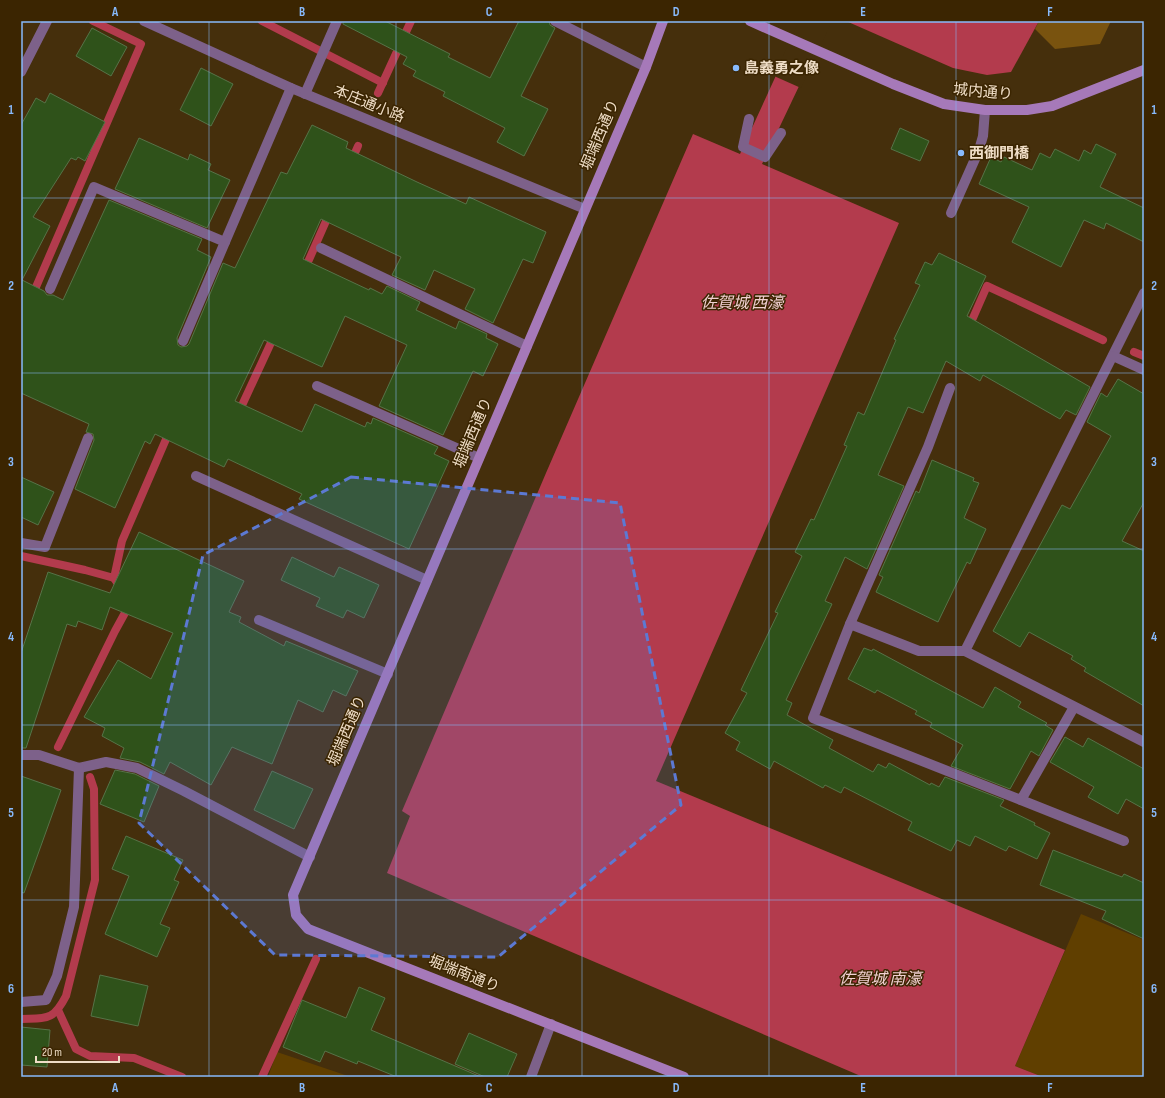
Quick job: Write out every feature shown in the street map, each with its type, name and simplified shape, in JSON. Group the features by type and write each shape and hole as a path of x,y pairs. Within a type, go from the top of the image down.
{"street":[{"path":"21,72 46,21"},
{"name":"本庄通小路","path":"144,21 305,94 585,209"},
{"path":"305,94 337,21"},
{"path":"555,21 646,67"},
{"name":"堀端西通り","path":"310,857 646,67 663,21"},
{"name":"城内通り","path":"750,21 893,84 944,104 985,110 1027,110 1052,106 1144,70"},
{"path":"183,341 291,88"},
{"path":"951,213 979,150 985,110"},
{"path":"749,119 744,147 765,157 782,133"},
{"path":"50,289 94,187 225,242"},
{"path":"321,248 527,346"},
{"path":"965,651 1144,293"},
{"path":"1113,356 1144,370"},
{"path":"317,386 479,458"},
{"path":"950,388 928,447 850,624 813,718 1124,841"},
{"path":"21,543 45,547 88,438"},
{"path":"196,476 428,580"},
{"path":"259,620 388,674"},
{"path":"850,624 919,651 965,651 1144,742"},
{"path":"1020,800 1074,707"},
{"path":"21,755 39,755 79,768 106,762 137,768 310,857"},
{"path":"21,1002 46,1000 57,976 61,961 74,907 79,768"},
{"name":"堀端南通り","path":"310,857 293,895 296,915 308,928 684,1077"},
{"path":"531,1077 550,1024"}],"highlighted area":[{"path":"351,477 620,503 681,805 498,957 275,955 139,823 203,555"}],"shaded area":[{"path":"1039,21 1111,21 1100,44 1055,49 1035,29"},
{"path":"1081,914 1144,940 1144,1077 1043,1077 1015,1066"},
{"path":"277,1052 351,1077 268,1077"}],"water":[{"name":"佐賀城 西濠","path":"801,21 830,21 762,164 899,223 656,781 1065,950 1015,1066 1043,1077 863,1077 387,873 410,816 402,811 693,134 740,154"},
{"path":"846,21 1039,21 1011,72 987,75 953,68"}],"pier":[{"path":"799,21 832,21 801,88 774,76"}],"building":[{"path":"343,21 385,21 450,54 448,57 490,78 519,21 549,21 550,25 555,28 521,96 548,109 524,156 497,142 505,128 443,96 445,92 413,76 416,71 403,64 407,57 343,24"},
{"path":"92,28 127,47 111,76 76,56"},
{"path":"201,68 233,84 211,126 180,110"},
{"path":"50,93 105,122 85,161 78,157 76,160 71,158 33,217 50,226 22,280 44,291 47,295 53,295 63,300 109,200 202,239 197,250 211,257 177,338 178,345 181,347 189,344 223,263 235,268 281,172 287,174 312,125 348,142 346,148 417,182 466,204 469,197 546,232 533,263 523,259 493,323 465,309 475,289 434,270 425,290 392,275 401,257 321,219 303,259 369,290 370,288 382,294 387,286 420,302 416,310 456,329 459,321 487,334 486,338 498,344 483,376 473,371 443,435 379,406 407,345 345,316 322,367 264,340 235,401 302,432 315,404 365,427 367,422 371,424 373,418 438,447 434,454 449,461 409,549 299,499 302,494 228,459 224,467 155,434 150,444 145,441 115,508 75,489 94,440 93,434 86,432 89,424 21,393 21,125 36,98 45,103"},
{"path":"900,128 929,141 920,161 891,149"},
{"path":"139,138 188,160 190,154 211,164 208,170 230,180 207,228 115,189"},
{"path":"1096,144 1116,154 1100,187 1144,208 1144,242 1106,223 1104,229 1084,220 1061,267 1012,242 1029,207 979,184 991,157 1001,162 1004,157 1032,170 1040,153 1050,158 1055,149 1079,161 1084,150 1091,154"},
{"path":"939,253 986,276 967,316 1090,387 1076,415 1066,410 1060,419 983,375 980,381 946,361 923,413 908,407 878,475 904,486 867,569 845,557 825,601 832,604 786,700 792,703 787,715 833,740 829,748 873,772 878,764 886,768 889,763 930,785 931,783 939,787 945,777 1004,800 1000,806 1035,823 1034,825 1050,833 1037,859 1009,846 1006,851 975,836 970,846 957,840 951,851 908,830 912,822 844,787 841,793 825,785 823,788 774,761 770,769 736,750 740,742 725,733 747,693 741,690 778,613 775,612 802,556 795,552 811,519 814,520 847,446 844,445 858,412 864,415 896,340 894,339 920,285 915,283 925,262 932,265"},
{"path":"1118,379 1144,394 1144,502 1122,541 1144,551 1144,706 1084,671 1086,668 1071,659 1073,656 1029,632 1020,647 993,631 1062,505 1070,509 1111,436 1087,422 1101,393 1107,397"},
{"path":"932,460 974,478 973,481 979,483 964,518 986,529 970,564 967,562 938,622 876,592 883,577 879,575 916,491 919,493"},
{"path":"21,477 54,492 38,525 21,517"},
{"path":"139,532 244,581 229,612 241,617 239,622 284,646 286,641 358,671 346,696 333,690 323,712 298,700 272,764 232,747 211,785 170,762 164,774 140,762 120,758 124,748 102,736 105,728 84,717 118,660 151,679 173,633 110,607 102,630 78,621 76,627 67,624 26,748 21,748 21,653 48,572 110,593"},
{"path":"292,557 334,577 339,567 379,585 364,618 347,610 343,618 316,606 320,598 281,580"},
{"path":"864,648 872,651 873,649 983,708 995,687 1021,702 1018,707 1047,723 1045,725 1053,730 1039,756 1031,751 1010,789 951,766 963,745 930,727 932,723 915,714 917,711 877,690 875,693 848,679"},
{"path":"1065,737 1083,747 1088,738 1144,769 1144,809 1126,799 1118,814 1088,797 1094,787 1050,762"},
{"path":"115,770 135,774 159,786 144,822 100,804"},
{"path":"272,771 313,789 294,829 254,810"},
{"path":"21,776 61,790 24,893 21,892"},
{"path":"126,836 183,860 174,880 179,882 160,924 170,928 157,957 105,934 129,876 112,869"},
{"path":"1053,850 1122,877 1124,874 1144,883 1144,939 1102,919 1106,911 1040,885"},
{"path":"100,975 148,986 138,1026 91,1016"},
{"path":"359,987 385,998 371,1030 481,1077 397,1077 358,1061 357,1064 325,1051 320,1062 283,1047 302,1000 346,1018"},
{"path":"21,1027 50,1030 47,1067 21,1065"},
{"path":"469,1033 517,1054 507,1077 485,1077 455,1064"}],"waterway":[{"path":"34,297 36,287 141,44 93,21"},
{"path":"262,21 383,83"},
{"path":"378,93 411,21"},
{"path":"351,162 358,146"},
{"path":"304,271 330,212"},
{"path":"969,327 987,286 1103,340"},
{"path":"238,414 275,334"},
{"path":"1134,352 1144,356"},
{"path":"114,578 122,541 170,430"},
{"path":"21,556 114,578 122,590"},
{"path":"58,747 126,611 127,604"},
{"path":"21,1019 43,1018 53,1014 66,996 95,880 94,789 90,777"},
{"path":"262,1077 316,959"},
{"path":"58,1010 76,1049 90,1056 134,1058 182,1077"}],"place":[{"name":"島義勇之像","path":"736,68"},
{"name":"西御門橋","path":"961,153"}],"water label":[{"name":"佐賀城 南濠","path":"880,979"}]}
